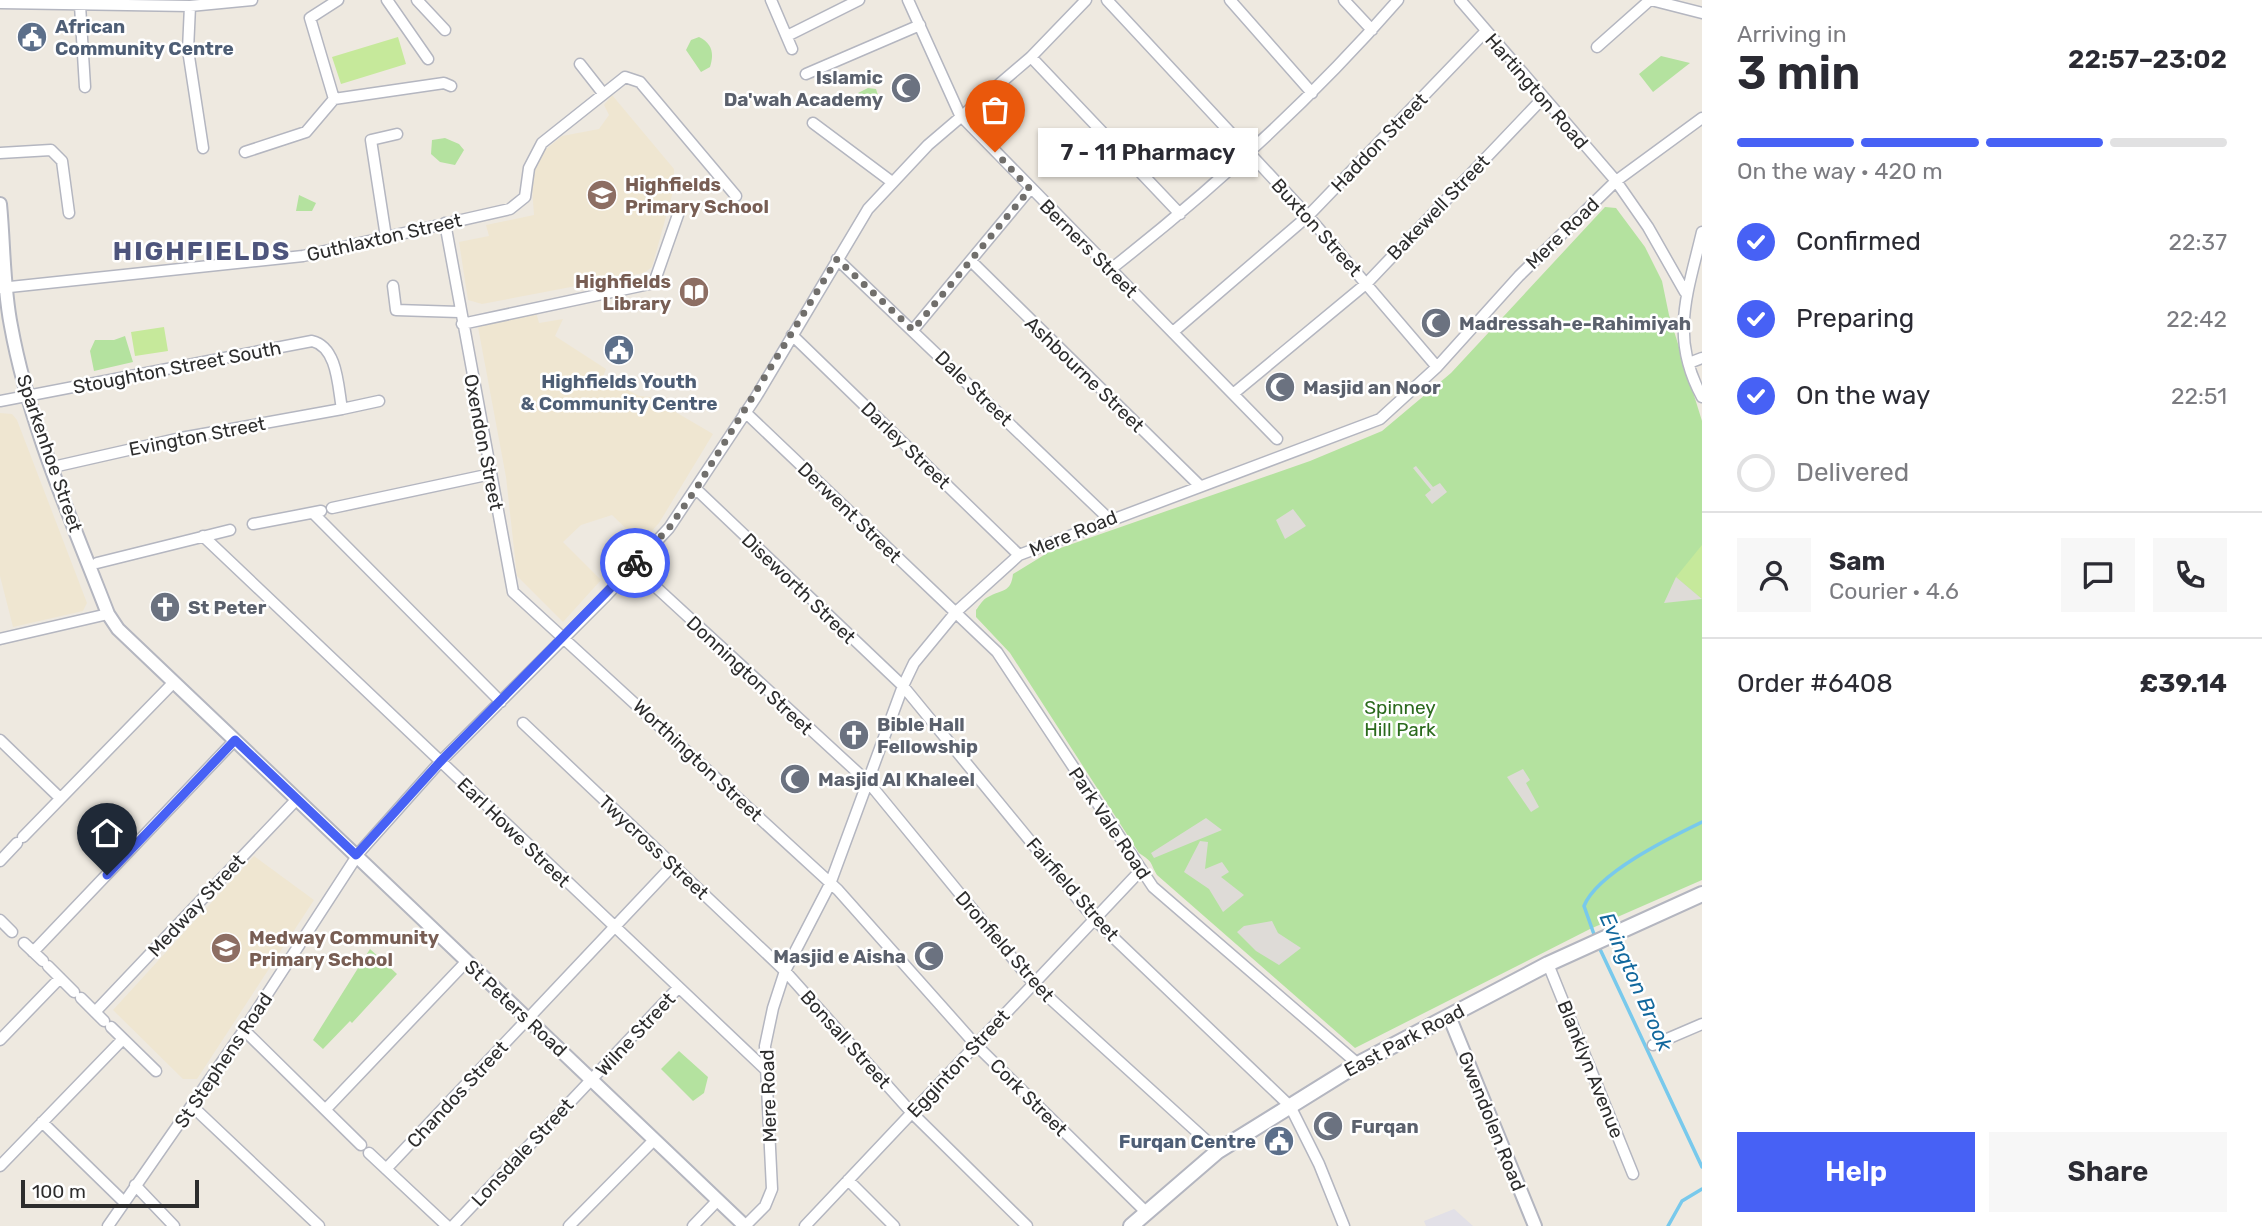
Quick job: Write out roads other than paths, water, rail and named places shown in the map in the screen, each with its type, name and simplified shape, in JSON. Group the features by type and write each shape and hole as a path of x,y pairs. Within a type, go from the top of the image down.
{"main road":[{"name":"East Park Road","path":"1131,1226 1219,1151 1358,1064 1548,964 1702,894"}],"street":[{"path":"0,3 190,6 252,0"},
{"path":"334,99 310,18 338,0"},
{"path":"387,0 428,59"},
{"path":"416,0 445,30"},
{"path":"771,0 792,49"},
{"path":"787,36 859,0"},
{"name":"Berners Street","path":"908,0 960,115 1278,439"},
{"name":"St Stephens Road","path":"108,1226 244,1031 357,855 440,762 669,528 745,412 868,209 960,115 1031,57 1086,0"},
{"name":"Buxton Street","path":"1107,0 1308,216 1437,367"},
{"path":"1230,0 1312,93"},
{"path":"1344,0 1371,30"},
{"path":"1111,269 1180,214 1250,152 1312,93 1398,0"},
{"name":"Hartington Road","path":"1460,0 1616,181 1648,227 1685,292"},
{"path":"1597,47 1650,0 1702,13"},
{"path":"80,5 85,87"},
{"path":"190,6 188,50 204,148"},
{"path":"806,74 920,25"},
{"name":"Haddon Street","path":"1173,332 1308,216 1486,31"},
{"path":"1031,57 1180,214"},
{"path":"580,64 603,92 625,76 636,79 736,196"},
{"path":"245,152 306,132 334,99 444,83 451,86"},
{"name":"Guthlaxton Street","path":"3,288 303,256 510,209 525,197 534,153 603,92"},
{"name":"Bakewell Street","path":"1233,394 1367,283 1543,98"},
{"name":"Mere Road","path":"745,1226 765,1206 772,1189 765,1046 785,971 830,884 903,686 915,663 956,612 1019,555 1380,419 1437,367 1519,276 1616,181 1702,118"},
{"path":"813,123 892,182"},
{"path":"386,237 371,140 397,134"},
{"path":"0,153 51,150 58,154 62,161 69,213"},
{"path":"913,330 1030,189"},
{"name":"Sparkenhoe Street","path":"0,204 3,288 15,344 53,467 108,614"},
{"path":"462,324 654,283 680,209"},
{"name":"Oxendon Street","path":"444,223 513,592 565,637"},
{"path":"1702,232 1700,247 1685,292 1683,316 1689,363 1702,397"},
{"name":"Dale Street","path":"837,259 1109,519"},
{"name":"Ashbourne Street","path":"971,261 1200,486"},
{"path":"393,286 396,310 459,312"},
{"name":"Darley Street","path":"792,335 1019,555"},
{"name":"Stoughton Street South","path":"0,401 312,341 323,346 331,359 342,409"},
{"path":"1689,363 1702,358"},
{"name":"Evington Street","path":"53,467 181,438 379,401"},
{"name":"Derwent Street","path":"745,412 956,612"},
{"path":"332,508 491,474"},
{"name":"Diseworth Street","path":"696,489 903,686"},
{"path":"253,524 317,512 501,702"},
{"path":"97,563 230,530"},
{"name":"Earl Howe Street","path":"203,537 677,989 765,1069"},
{"name":"Donnington Street","path":"633,566 869,783"},
{"name":"Park Vale Road","path":"956,612 997,652 1153,887 1358,1064"},
{"path":"0,639 108,614"},
{"name":"St Peters Road","path":"108,614 118,629 745,1226"},
{"name":"Worthington Street","path":"565,637 830,884"},
{"path":"0,861 174,682"},
{"name":"Fairfield Street","path":"903,686 1095,920 1290,1106 1320,1164 1344,1226"},
{"name":"Twycross Street","path":"523,723 785,971"},
{"path":"0,740 60,798"},
{"path":"33,952 235,740"},
{"name":"Dronfield Street","path":"869,783 1033,983 1219,1151"},
{"name":"Medway Street","path":"95,1012 297,799"},
{"name":"Chandos Street","path":"386,1169 673,865"},
{"name":"Egginton Street","path":"806,1226 1141,870"},
{"name":"Cork Street","path":"830,884 975,1044 1146,1212"},
{"path":"0,920 12,932"},
{"path":"24,943 156,1071"},
{"path":"326,1109 467,961"},
{"name":"Blanklyn Avenue","path":"1548,964 1633,1174"},
{"name":"Bonsall Street","path":"785,971 911,1112 1027,1226"},
{"path":"0,1040 60,978"},
{"name":"Wilne Street","path":"592,1080 677,989"},
{"name":"Gwendolen Road","path":"1449,1016 1535,1226"},
{"path":"1653,1045 1702,1024"},
{"path":"244,1031 447,1226"},
{"path":"0,1166 123,1039"},
{"name":"Lonsdale Street","path":"453,1226 592,1080"},
{"path":"192,1106 319,1226"},
{"path":"43,1122 124,1202"},
{"path":"569,1226 654,1140"},
{"path":"848,1180 894,1226"},
{"path":"135,1185 174,1226"},
{"path":"693,1226 717,1201"}],"waterway":[{"name":"Evington Brook","path":"1596,940 1584,906 1592,894 1604,881 1636,857 1702,822"},
{"name":"Evington Brook","path":"1599,947 1702,1167"},
{"name":"Evington Brook","path":"1668,1226 1682,1201 1702,1189"}],"place":[{"name":"African Community Centre","path":"32,37"},
{"name":"Islamic Da'wah Academy","path":"906,88"},
{"name":"7 - 11 Pharmacy","path":"995,152"},
{"name":"Highfields Primary School","path":"602,195"},
{"name":"Highfields Library","path":"694,292"},
{"name":"Madressah-e-Rahimiyah","path":"1436,323"},
{"name":"Highfields Youth & Community Centre","path":"619,350"},
{"name":"Masjid an Noor","path":"1280,387"},
{"name":"St Peter","path":"165,607"},
{"name":"Bible Hall Fellowship","path":"854,735"},
{"name":"Masjid Al Khaleel","path":"795,779"},
{"name":"Medway Community Primary School","path":"226,948"},
{"name":"Masjid e Aisha","path":"929,956"},
{"name":"Furqan","path":"1328,1126"},
{"name":"Furqan Centre","path":"1279,1141"}],"district":[{"name":"HIGHFIELDS","path":"202,251"}],"park label":[{"name":"Spinney Hill Park","path":"1400,718"}]}
